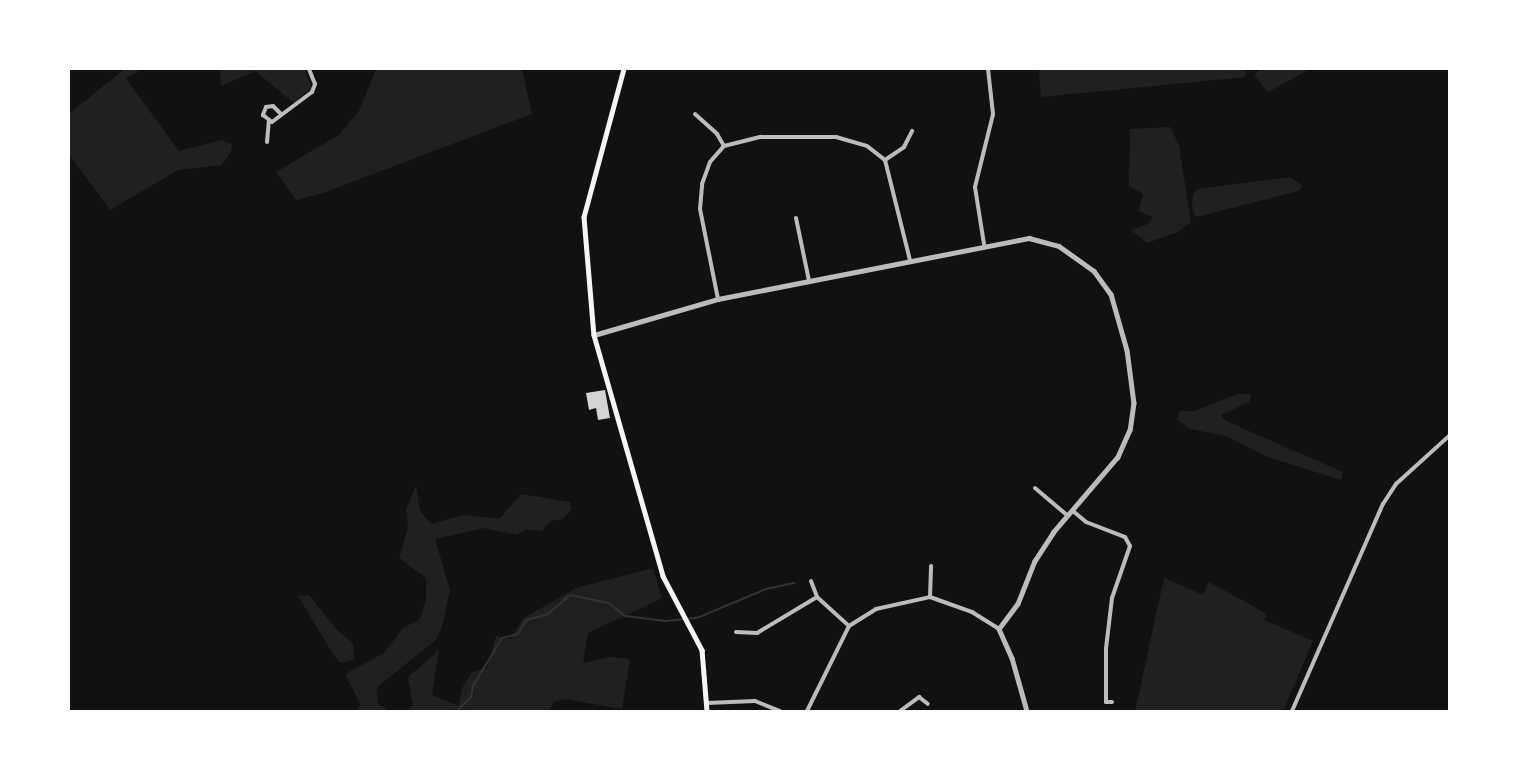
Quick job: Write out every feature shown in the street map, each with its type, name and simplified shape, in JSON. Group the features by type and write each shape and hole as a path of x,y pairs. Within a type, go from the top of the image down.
{"main road":[{"path":"624,69 584,218 594,335 663,576 702,650 707,711"}],"street":[{"path":"269,121 312,92 315,84 309,69"},
{"path":"984,244 975,187 993,114 988,69"},
{"path":"269,121 263,115 266,107 273,106 281,114"},
{"path":"695,114 717,134 724,146"},
{"path":"267,142 269,121"},
{"path":"885,160 904,147 912,131"},
{"path":"718,299 700,209 711,162 724,146 761,137 836,137 867,146 885,160 910,260"},
{"path":"796,218 809,281"},
{"path":"594,335 718,299 984,244 1029,238 1059,246 1094,271 1111,294 1131,375 1134,403 1130,430 1118,457 1068,516 1035,561 1017,604 999,629"},
{"path":"1292,711 1383,504 1396,484 1449,436"},
{"path":"1035,488 1068,516"},
{"path":"1073,511 1086,522 1125,537 1130,546 1112,598 1106,648 1106,702 1112,702"},
{"path":"930,597 931,566"},
{"path":"811,581 817,597 849,626"},
{"path":"736,632 757,633 817,597"},
{"path":"807,711 849,626 876,609 930,597 972,612 999,629 1028,711"},
{"path":"900,711 918,698 928,704"},
{"path":"707,703 755,701 780,711"}],"shaded area":[{"path":"142,69 126,79 179,151 222,140 232,144 231,152 221,165 178,170 110,210 69,154 69,114 123,70"},
{"path":"220,69 305,69 311,87 294,103 255,71 221,86"},
{"path":"376,69 522,69 532,114 323,193 296,200 276,172 339,135 359,111"},
{"path":"1039,69 1245,69 1246,77 1041,97"},
{"path":"1260,69 1310,69 1268,92 1254,75"},
{"path":"1170,127 1179,145 1191,222 1178,232 1147,243 1131,230 1148,224 1153,217 1139,211 1143,194 1129,186 1130,129"},
{"path":"1290,177 1303,186 1298,191 1196,217 1192,209 1193,194 1198,189"},
{"path":"1238,394 1251,394 1249,402 1221,415 1226,421 1343,472 1341,480 1268,457 1226,436 1190,429 1177,419 1180,411 1194,411"},
{"path":"416,486 420,511 431,524 463,515 499,519 521,494 570,502 572,509 563,519 550,521 542,531 527,529 517,535 484,528 435,539 450,590 442,627 436,640 377,687 378,704 390,711 354,711 361,705 345,674 384,653 403,628 420,619 426,600 426,578 399,558 408,528 406,509"},
{"path":"653,568 662,598 588,633 583,663 609,657 630,659 622,709 565,699 554,702 549,711 407,711 413,705 408,677 439,650 432,695 459,706 461,690 472,672 487,668 496,636 510,639 524,618 576,588"},
{"path":"1164,578 1203,595 1209,582 1267,614 1264,620 1313,641 1283,711 1135,711"},
{"path":"309,595 337,630 353,643 354,660 340,663 330,649 298,596"}],"building":[{"path":"605,390 610,418 598,420 596,408 589,410 586,393"}],"waterway":[{"path":"457,711 471,697 473,686 502,638 518,634 526,620 548,614 570,595 609,603 625,616 666,621 697,618 766,589 794,583"}]}
